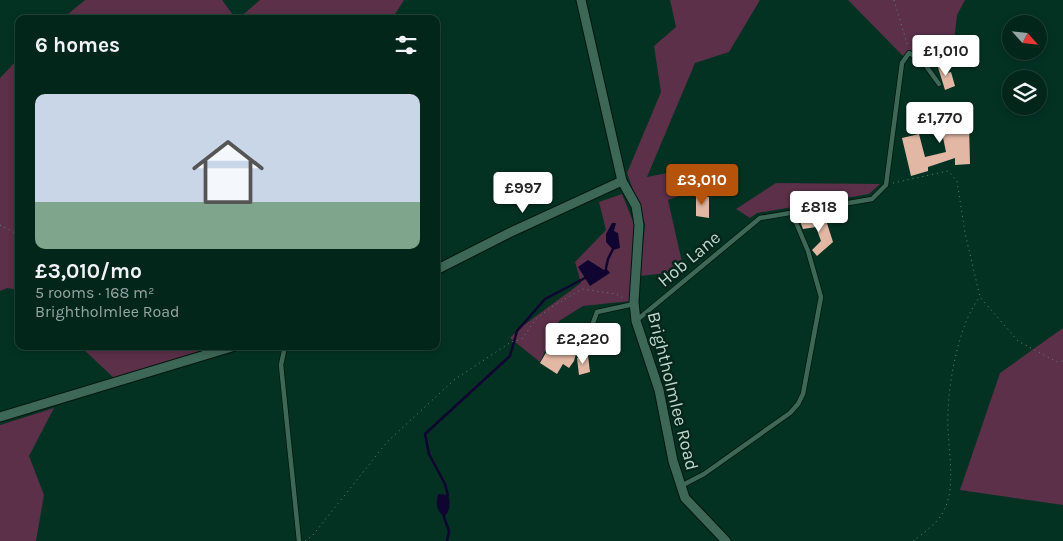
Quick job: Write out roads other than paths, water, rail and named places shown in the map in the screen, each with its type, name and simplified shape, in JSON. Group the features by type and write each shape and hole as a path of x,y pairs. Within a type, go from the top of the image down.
{"street":[{"name":"Brightholmlee Road","path":"581,0 622,181 636,206 639,225 634,302 636,320 659,390 681,486 691,506 726,541"},
{"path":"440,268 509,233 622,181"},
{"path":"0,417 222,350"}],"lane":[{"name":"Hob Lane","path":"636,320 760,218 872,199 887,183 902,63 909,53 921,59 939,84"},
{"path":"681,486 704,474 784,417 798,404 803,394 820,296 808,251 792,213"},
{"path":"586,342 597,312 634,302"},
{"path":"284,350 281,365 300,541"}],"waterway":[{"path":"606,268 613,249"},
{"path":"448,495 445,484 429,454 425,434 510,356 517,331 545,299 585,278"},
{"path":"444,517 449,531 447,541"}]}
